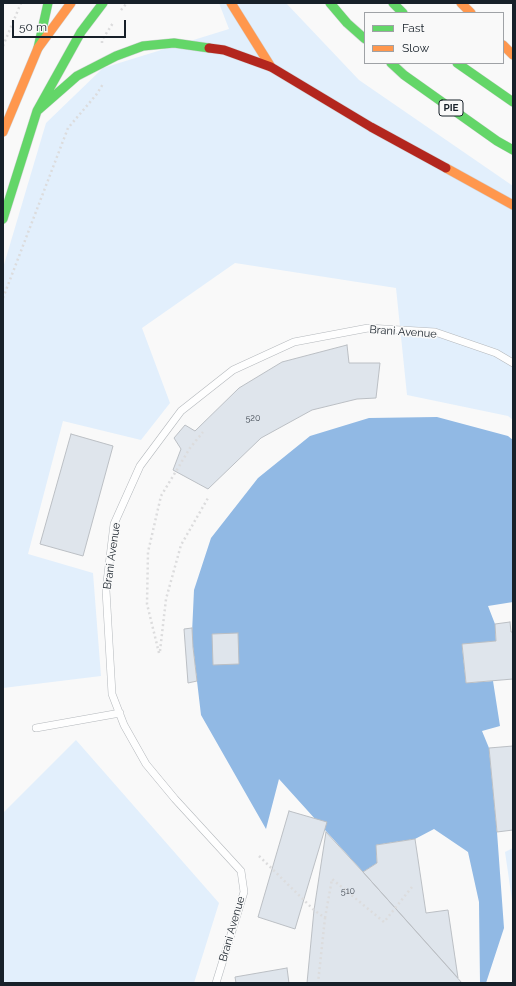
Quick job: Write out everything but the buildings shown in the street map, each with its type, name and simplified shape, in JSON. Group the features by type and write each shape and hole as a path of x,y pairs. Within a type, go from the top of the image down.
{"main road":[{"path":"3,132 38,48 48,3"},
{"path":"38,48 71,3"},
{"path":"3,219 37,111 81,32 103,3"},
{"path":"231,3 271,66"},
{"path":"330,3 347,23 364,38"},
{"path":"393,3 402,12"},
{"path":"461,3 470,12"},
{"path":"37,111 77,76 116,56 143,46 174,43 224,50 271,66 371,127 513,205"},
{"path":"504,46 513,55"},
{"name":"PIE","path":"392,64 404,75 497,141 513,150"},
{"path":"458,64 513,102"}],"lane":[{"name":"Brani Avenue","path":"216,983 244,892 241,871 174,799 146,764 124,725 112,694 106,590 114,524 140,466 181,411 233,370 294,342 368,328 435,332 496,353 513,363"},
{"path":"36,728 120,713"}],"path":[{"path":"3,46 21,3"},
{"path":"117,16 127,3"},
{"path":"102,45 102,40 113,22"},
{"path":"3,298 68,128 96,95 105,81"},
{"path":"202,432 190,448 162,496 148,552 147,604 159,653 166,599 181,545 208,498"},
{"path":"259,856 314,910 325,918"},
{"path":"318,983 325,918 332,879 384,922 412,887"}],"shaded area":[{"path":"219,3 286,3 359,80 513,186 513,420 508,416 407,395 396,288 235,263 142,328 170,403 141,440 63,421 28,554 93,573 101,676 3,688 3,268 46,123 103,68 229,29"},
{"path":"76,740 219,903 194,983 3,983 3,813"},
{"path":"513,848 513,907 505,852"}],"water":[{"path":"437,417 508,436 513,440 513,602 488,606 495,624 496,641 462,645 466,683 493,681 500,726 482,731 489,748 504,928 486,983 480,983 479,902 468,852 434,829 415,839 376,845 377,863 363,872 279,779 266,829 201,715 193,647 192,633 194,590 211,538 258,478 310,436 369,418"}],"traffic: fast":[{"path":"38,48 48,3"},
{"path":"3,219 37,111 81,32 103,3"},
{"path":"330,3 347,23 364,38"},
{"path":"393,3 402,12"},
{"path":"37,111 77,76 116,56 143,46 174,43 209,48"},
{"path":"392,64 404,75 497,141 513,150"},
{"path":"458,64 513,102"}],"traffic: slow":[{"path":"3,132 38,48 71,3"},
{"path":"231,3 271,67"},
{"path":"461,3 470,12"},
{"path":"504,46 513,55"},
{"path":"446,168 513,205"}],"traffic: jam":[{"path":"209,48 224,50 271,67 371,127 446,168"}]}
